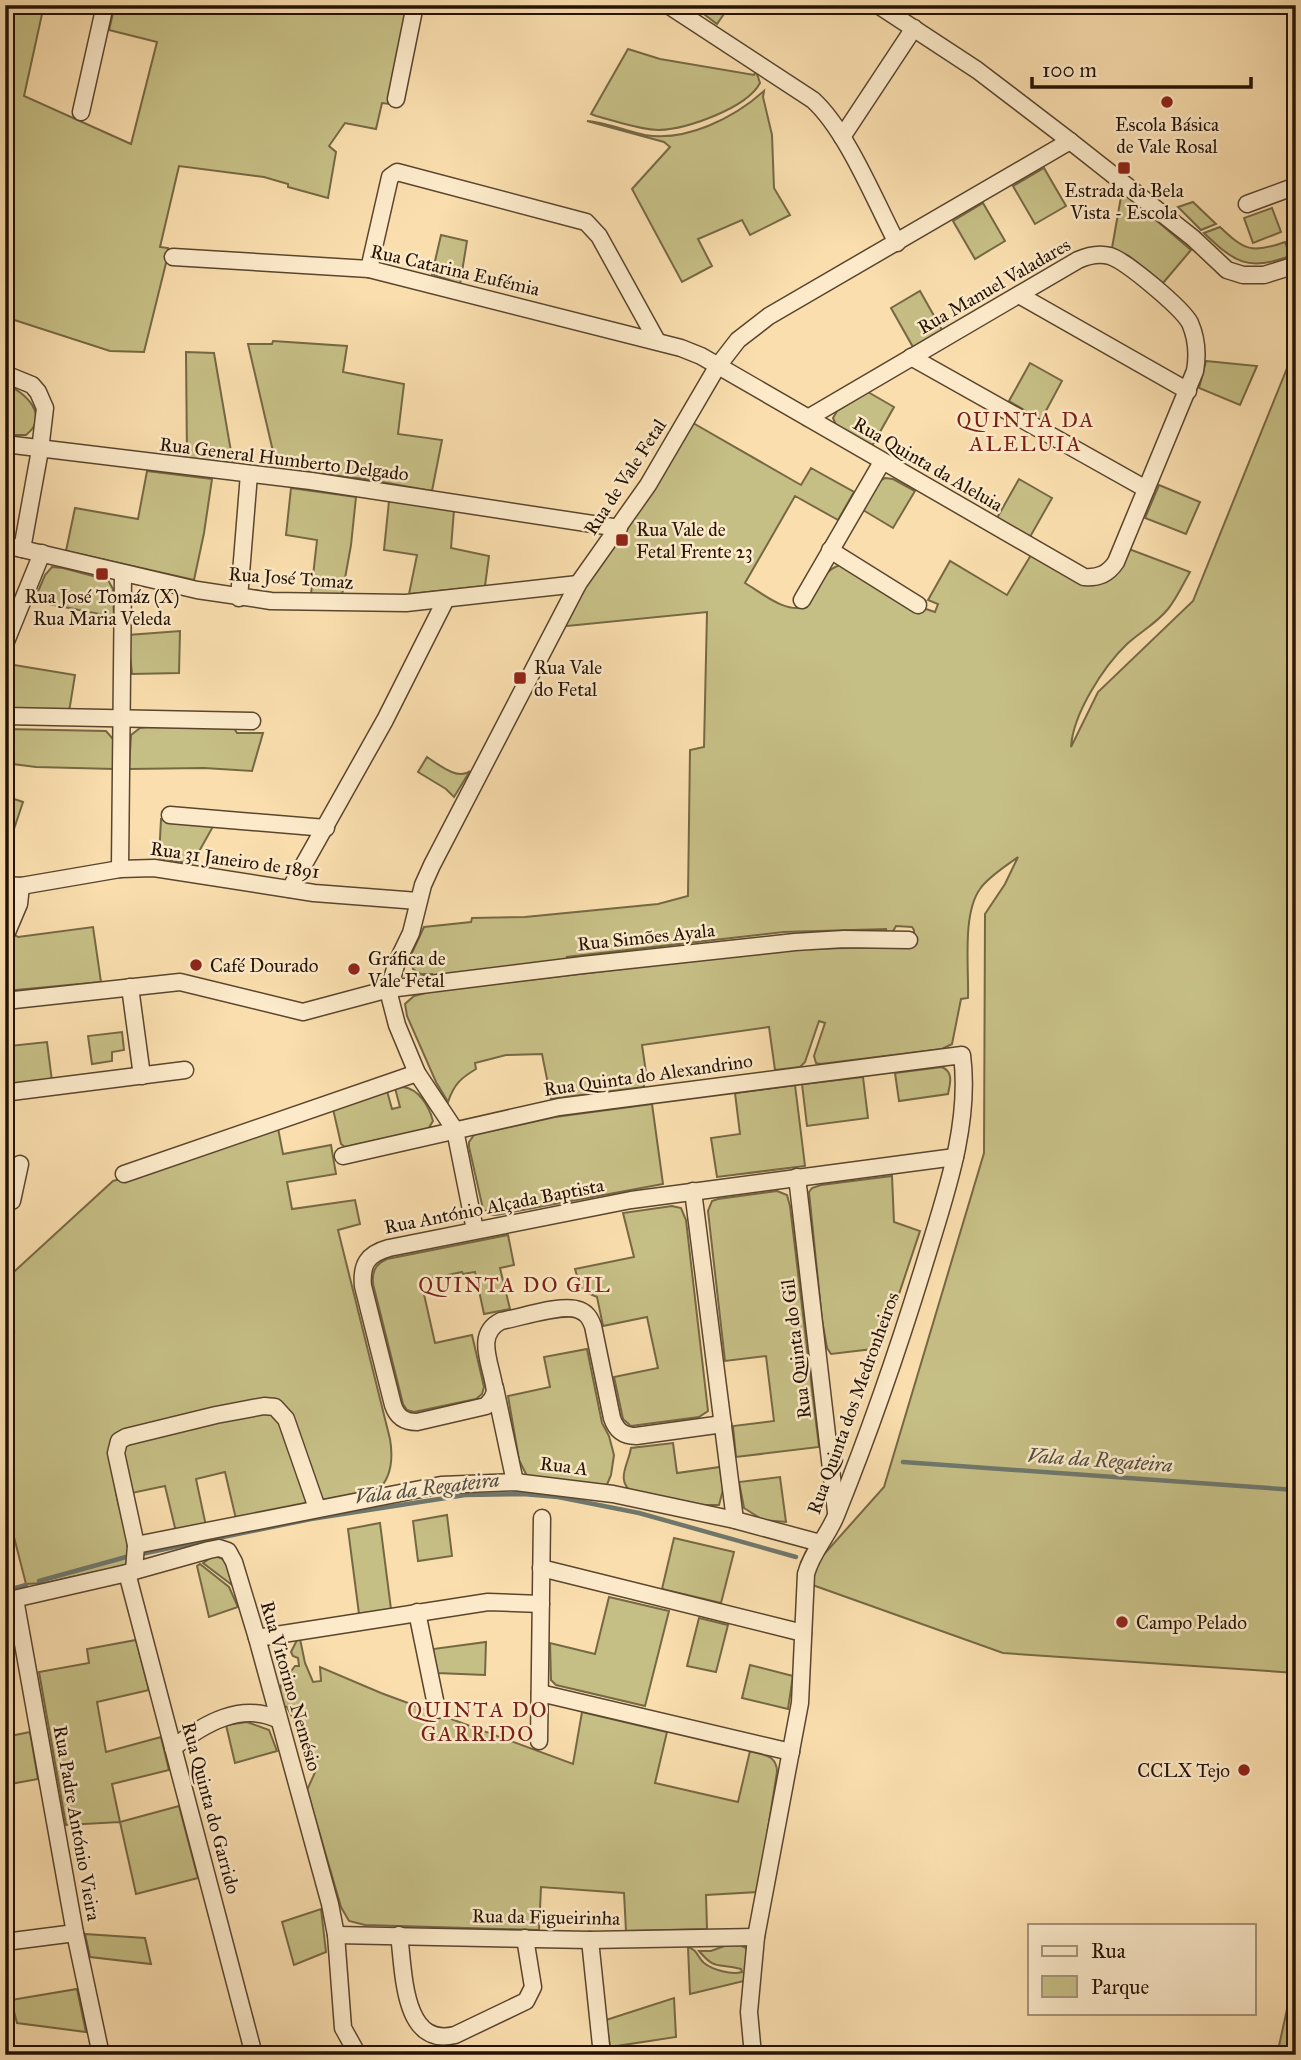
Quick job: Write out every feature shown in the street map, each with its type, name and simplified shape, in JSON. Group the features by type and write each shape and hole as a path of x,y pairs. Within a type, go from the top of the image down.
{"street":[{"path":"81,111 105,5"},
{"path":"396,99 415,5"},
{"path":"668,5 813,100 842,137 897,243"},
{"path":"878,5 977,70 1193,238 1227,270 1243,275 1264,275 1296,265"},
{"path":"842,137 914,28"},
{"name":"Rua de Vale Fetal","path":"389,989 397,962 416,918 418,901 432,864 578,584 648,485 717,367 738,340 769,316 1070,141"},
{"path":"369,269 390,177 397,172 586,222 599,236 657,341"},
{"path":"1247,204 1296,186"},
{"name":"Rua Manuel Valadares","path":"808,418 1086,257 1102,255 1118,260 1180,309 1196,339 1197,360 1188,391 1116,562"},
{"name":"Rua Catarina Eufémia","path":"173,257 369,269 657,341 701,356 717,367"},
{"path":"1018,295 1188,391"},
{"path":"911,357 1146,489"},
{"name":"Rua Quinta da Aleluia","path":"717,367 1084,577 1092,578 1107,573 1116,562"},
{"path":"5,374 32,385 43,401 45,417 22,548"},
{"name":"Rua General Humberto Delgado","path":"5,444 311,481 618,528"},
{"path":"802,600 881,462"},
{"path":"239,598 249,474"},
{"name":"Rua José Tomaz","path":"5,545 239,598 271,601 365,604 446,599 578,584"},
{"path":"830,550 918,605"},
{"path":"5,644 42,553"},
{"path":"120,869 123,573"},
{"path":"290,889 416,661 446,599"},
{"path":"5,716 252,721"},
{"path":"170,815 326,828"},
{"name":"Rua 31 Janeiro de 1891","path":"13,885 120,869 172,870 290,889 418,901"},
{"path":"5,937 19,904 13,885"},
{"name":"Rua Simões Ayala","path":"5,1001 180,982 303,1012 389,989 795,942 844,939 909,940"},
{"path":"130,986 142,1076"},
{"path":"389,989 392,1011 417,1073 455,1130 475,1230"},
{"name":"Rua Quinta do Alexandrino","path":"343,1156 559,1107 962,1055"},
{"name":"Rua Quinta dos Medronheiros","path":"753,2055 749,2012 756,1937 800,1703 806,1574 810,1558 837,1515 906,1323 955,1157 965,1092 962,1055"},
{"path":"5,1090 11,1092 185,1070"},
{"path":"124,1174 417,1073"},
{"name":"Rua António Alçada Baptista","path":"494,1382 492,1399 486,1406 417,1422 408,1422 401,1418 393,1405 363,1286 362,1272 366,1260 376,1251 631,1200 955,1157"},
{"path":"5,1200 12,1201 20,1164"},
{"name":"Rua Quinta do Gil","path":"797,1177 837,1515"},
{"path":"693,1191 735,1520"},
{"path":"515,1482 486,1344 487,1334 492,1326 502,1321 566,1308 578,1309 589,1316 612,1418 615,1427 628,1436 723,1424"},
{"name":"Rua Quinta do Garrido","path":"254,2055 173,1748 131,1572 136,1545 116,1453 119,1441 216,1415 264,1406 275,1407 286,1419 317,1508"},
{"name":"Rua A","path":"136,1545 441,1485 515,1482 613,1494 735,1520 820,1543"},
{"path":"539,1741 542,1518"},
{"name":"Rua Vitorino Nemésio","path":"10,1600 131,1572 209,1550 219,1548 228,1551 234,1562 257,1638 321,1873 336,1934 344,2028 358,2055"},
{"path":"541,1569 803,1633"},
{"name":"Rua Padre António Vieira","path":"10,1600 101,2055"},
{"path":"257,1638 488,1602 541,1604"},
{"path":"417,1612 438,1710"},
{"path":"540,1693 790,1752"},
{"path":"173,1748 199,1730 233,1714 258,1712 279,1720"},
{"path":"5,1942 75,1933"},
{"name":"Rua da Figueirinha","path":"336,1934 590,1940 756,1937"},
{"path":"399,1935 411,2013 429,2034 446,2038 499,2016 526,2001 533,1987 525,1938"},
{"path":"590,1940 602,2055"}],"green space":[{"path":"5,5 44,5 24,96 131,144 157,42 109,30 115,5 168,5 166,14 217,12 233,5 407,5 390,104 382,103 376,129 345,123 329,146 336,152 328,198 264,177 179,166 160,247 168,248 166,263 144,352 110,351 5,317"},
{"path":"692,5 730,5 717,24"},
{"path":"628,49 660,59 754,75 756,71 760,83 743,101 730,109 671,129 644,129 591,114"},
{"path":"764,91 772,135 774,188 790,215 750,235 742,220 698,239 712,266 682,282 632,189 670,147 664,142 587,121 645,135 677,135 724,119"},
{"path":"1044,168 1066,206 1035,224 1013,186"},
{"path":"1122,191 1191,250 1163,283 1129,256 1112,248"},
{"path":"1193,202 1216,224 1201,230 1178,207"},
{"path":"983,203 1005,241 975,259 953,221"},
{"path":"1272,208 1281,232 1253,243 1244,218"},
{"path":"1220,227 1249,248 1264,248 1285,242 1290,256 1263,263 1242,261 1224,251 1204,233"},
{"path":"441,235 467,241 460,284 432,274"},
{"path":"920,291 942,330 913,347 891,308"},
{"path":"273,341 347,346 343,372 404,384 398,434 442,440 432,491 365,479 271,468 275,460 248,344 272,344"},
{"path":"1296,346 1296,1673 1003,1653 807,1583 810,1570 884,1487 984,1153 985,914 1005,884 1018,857 988,880 974,900 967,957 968,998 961,999 952,1044 942,1049 820,1064 816,1063 814,1056 825,1023 819,1021 805,1062 800,1067 775,1070 769,1027 642,1045 647,1079 644,1080 644,1087 551,1099 542,1054 506,1055 475,1063 476,1069 459,1082 448,1102 436,1082 407,1016 405,1004 414,996 433,991 793,949 906,947 914,941 914,930 912,927 896,926 892,933 886,934 886,929 784,932 567,957 567,962 432,977 432,974 421,974 413,969 410,957 424,927 471,922 472,918 525,917 658,904 688,896 690,750 704,747 707,612 567,626 564,624 569,611 693,423 801,485 811,468 854,492 838,520 795,496 745,583 791,608 807,606 824,576 840,565 912,609 935,612 938,604 928,600 950,561 1007,595 1031,555 1072,577 1094,583 1104,583 1112,578 1129,549 1190,572 1168,609 1127,644 1099,678 1077,720 1071,747 1098,692 1193,601"},
{"path":"186,352 214,353 233,463 187,458"},
{"path":"1206,361 1257,366 1240,405 1199,388"},
{"path":"1030,363 1062,381 1041,420 1009,401"},
{"path":"5,384 21,393 32,405 36,420 26,435 5,435"},
{"path":"868,392 894,407 872,446 836,425 833,418 837,411"},
{"path":"147,471 212,479 194,580 66,551 75,508 138,519"},
{"path":"885,478 893,479 915,491 893,528 863,510 880,481"},
{"path":"1019,479 1052,498 1030,537 997,518"},
{"path":"1159,485 1200,502 1186,534 1145,518"},
{"path":"291,488 356,497 342,595 311,594 317,540 286,535"},
{"path":"389,501 454,510 451,548 489,556 485,586 409,594 417,555 384,550"},
{"path":"52,567 108,580 113,589 114,617 34,601 45,575"},
{"path":"180,631 179,673 132,674 128,635"},
{"path":"8,664 75,675 69,712 5,710 5,670"},
{"path":"140,728 234,728 237,733 263,733 252,771 204,768 129,769 131,735"},
{"path":"5,729 106,731 113,739 114,769 36,767 5,763"},
{"path":"427,757 454,773 465,774 470,771 454,797 418,772"},
{"path":"5,796 23,802 12,835 5,834"},
{"path":"161,819 215,823 192,864 159,858"},
{"path":"93,927 101,982 5,991 5,948 14,931 18,937"},
{"path":"122,1032 124,1050 112,1052 112,1061 92,1064 88,1036"},
{"path":"5,1039 9,1039 10,1046 47,1042 52,1081 5,1083"},
{"path":"942,1067 950,1075 948,1094 899,1101 895,1073"},
{"path":"863,1077 868,1118 807,1126 802,1084"},
{"path":"795,1085 805,1166 717,1177 711,1138 740,1134 735,1093"},
{"path":"403,1087 414,1091 426,1104 433,1121 428,1129 345,1147 341,1144 333,1109 387,1091 392,1109 400,1107 395,1088"},
{"path":"652,1104 663,1184 496,1215 483,1209 469,1147 474,1135 555,1117"},
{"path":"278,1128 283,1154 331,1145 336,1174 287,1182 292,1209 355,1200 360,1224 338,1230 390,1439 391,1460 383,1485 378,1490 236,1519 225,1472 196,1479 206,1526 176,1532 165,1486 132,1493 111,1459 118,1504 130,1542 127,1565 45,1583 26,1584 5,1502 5,1350 14,1333 5,1331 5,1280 113,1181 155,1170"},
{"path":"892,1176 894,1222 920,1231 881,1348 831,1354 827,1348 822,1320 809,1192 821,1185"},
{"path":"777,1191 787,1195 790,1206 819,1447 736,1457 733,1426 774,1421 766,1356 725,1361 708,1211 712,1201 718,1199"},
{"path":"672,1206 681,1208 686,1220 708,1411 699,1417 631,1426 623,1419 614,1377 658,1368 647,1317 603,1326 597,1297 581,1290 575,1269 634,1257 623,1213"},
{"path":"508,1235 514,1265 500,1268 510,1309 484,1314 475,1272 462,1272 421,1281 435,1343 472,1335 484,1387 482,1394 476,1399 414,1412 407,1410 403,1404 373,1284 375,1269 387,1259"},
{"path":"587,1349 602,1423 614,1455 606,1487 527,1476 519,1460 508,1396 550,1387 544,1357"},
{"path":"673,1443 677,1473 720,1467 723,1490 719,1505 699,1505 633,1493 628,1488 624,1472 631,1448"},
{"path":"780,1477 786,1522 763,1520 744,1508 739,1482"},
{"path":"447,1515 452,1556 418,1561 413,1521"},
{"path":"380,1523 391,1609 359,1614 348,1529"},
{"path":"674,1538 734,1552 721,1603 662,1589"},
{"path":"212,1557 218,1557 225,1562 232,1585 203,1563"},
{"path":"200,1564 229,1587 238,1607 209,1617 197,1566"},
{"path":"609,1597 669,1611 645,1706 556,1685 551,1680 550,1643 595,1654"},
{"path":"6,1610 15,1646 5,1650"},
{"path":"699,1618 728,1625 716,1672 687,1666"},
{"path":"300,1639 305,1663 313,1682 321,1681 320,1667 381,1693 573,1764 582,1712 667,1732 655,1783 738,1802 750,1751 769,1757 775,1762 777,1772 758,1892 706,1895 707,1929 626,1931 624,1893 541,1887 539,1930 365,1925 349,1921 341,1907 307,1790 317,1768 308,1747 302,1744 303,1738 287,1707 283,1706 281,1698 282,1683 295,1666 299,1666 298,1658 291,1652"},
{"path":"136,1640 149,1690 97,1702 106,1752 161,1737 169,1770 112,1784 120,1822 66,1825 39,1672 89,1663 87,1649"},
{"path":"486,1642 485,1675 437,1673 433,1649"},
{"path":"750,1665 793,1676 788,1709 742,1698"},
{"path":"247,1722 269,1730 277,1751 235,1763 226,1725"},
{"path":"30,1732 38,1779 5,1785 5,1737"},
{"path":"179,1806 198,1878 136,1894 120,1822"},
{"path":"321,1909 326,1952 294,1965 282,1922"},
{"path":"85,1934 145,1938 151,1964 90,1957"},
{"path":"738,1944 746,1948 748,1953 748,1980 690,1994 688,1947 708,1966 738,1973 742,1972 741,1969 717,1965 699,1951 711,1951"},
{"path":"1296,1981 1296,2055 1277,2055 1293,1982"},
{"path":"77,1989 86,2032 17,2023 11,2000"},
{"path":"674,1998 676,2037 610,2047 606,2020"}],"waterway":[{"name":"Vala da Regateira","path":"903,1462 1296,1490"},
{"name":"Vala da Regateira","path":"141,1554 311,1519 465,1495 523,1494 558,1497 639,1513 796,1557"},
{"path":"39,1581 126,1557"},
{"path":"5,1591 26,1585"}],"place":[{"name":"Escola Básica de Vale Rosal","path":"1167,102"},
{"name":"Estrada da Bela Vista - Escola","path":"1124,168"},
{"name":"Rua Vale de Fetal Frente 23","path":"622,540"},
{"name":"Rua José Tomáz (X) Rua Maria Veleda","path":"102,574"},
{"name":"Rua Vale do Fetal","path":"520,678"},
{"name":"Café Dourado","path":"196,965"},
{"name":"Gráfica de Vale Fetal","path":"354,969"},
{"name":"Campo Pelado","path":"1122,1622"},
{"name":"CCLX Tejo","path":"1244,1770"}],"district":[{"name":"QUINTA DA ALELUIA","path":"1026,432"},
{"name":"QUINTA DO GIL","path":"515,1285"},
{"name":"QUINTA DO GARRIDO","path":"478,1722"}]}
